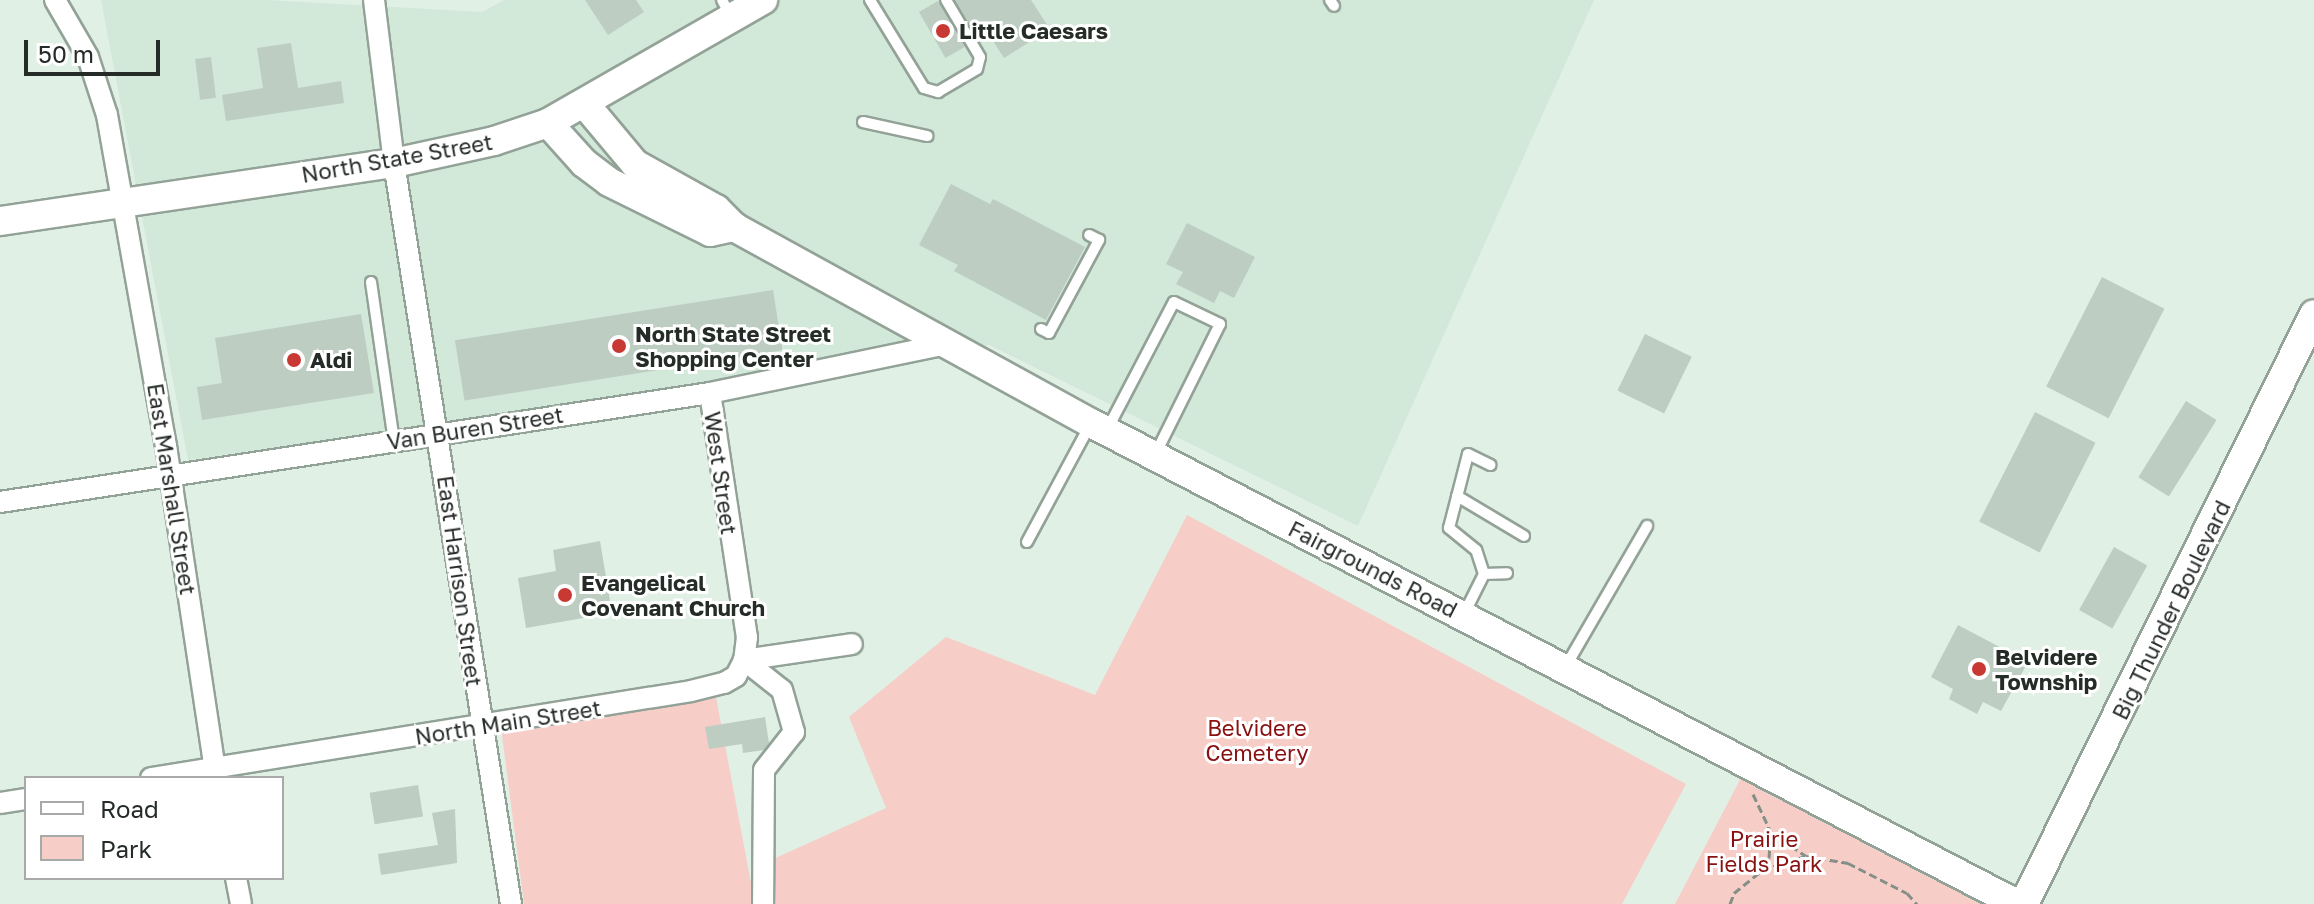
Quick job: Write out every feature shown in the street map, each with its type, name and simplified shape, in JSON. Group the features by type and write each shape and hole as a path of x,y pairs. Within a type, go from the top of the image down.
{"main road":[{"name":"North State Street","path":"0,221 394,163 494,141 548,123 584,103 727,9 763,0"},
{"name":"Fairgrounds Road","path":"584,103 635,164 716,209 734,227 1099,427 1463,616 1566,666 2017,904"},
{"name":"Fairgrounds Road","path":"548,123 584,163 609,182 710,232 734,227"},
{"name":"Big Thunder Boulevard","path":"2024,904 2314,314"}],"street":[{"name":"East Marshall Street","path":"55,0 88,57 107,115 171,474 215,773"},
{"name":"East Harrison Street","path":"374,0 394,163 511,904"},
{"name":"Van Buren Street","path":"0,502 710,393 947,344"},
{"name":"West Street","path":"710,393 747,637 744,660"},
{"path":"744,660 852,644"},
{"path":"744,660 782,690 794,732 764,770 763,904"},
{"name":"North Main Street","path":"177,776 215,773 724,683 736,676 744,660"},
{"path":"0,803 24,799"},
{"path":"236,880 241,904"}],"lane":[{"path":"871,0 924,88 938,92 979,64 946,0"},
{"path":"863,122 927,136"},
{"path":"1041,329 1049,333 1099,240 1089,235"},
{"path":"371,282 394,442"},
{"path":"1027,542 1174,302 1220,324 1154,456"},
{"path":"1463,616 1484,574 1476,550 1449,528 1468,454 1491,465"},
{"path":"1457,496 1524,536"},
{"path":"1566,666 1647,526"},
{"path":"1484,574 1507,573"}],"path":[{"path":"1730,904 1734,893 1762,870 1769,858 1771,832 1755,795"},
{"path":"1771,832 1806,856 1848,863 1907,893 1917,904"},
{"path":"1762,870 1806,856"}],"shaded area":[{"path":"101,0 267,0 482,12 504,0 1594,0 1358,526 989,345 188,460"}],"green space":[{"name":"Belvidere Cemetery","path":"1187,515 1686,784 1622,904 769,904 771,860 886,808 849,717 946,637 1095,695"},
{"path":"715,692 755,904 524,904 501,728"},
{"name":"Prairie Fields Park","path":"1743,774 1987,904 1675,904"}],"building":[{"path":"585,0 636,0 644,12 608,35"},
{"path":"955,0 1031,0 1050,29 1004,58 988,33 978,39"},
{"name":"Little Caesars","path":"938,1 964,47 945,58 919,12"},
{"path":"291,43 298,88 341,81 344,103 226,121 222,95 263,88 257,48"},
{"path":"211,57 216,98 200,100 195,59"},
{"path":"951,184 990,204 993,199 1085,247 1046,320 954,271 958,265 919,245"},
{"path":"1187,223 1255,257 1234,298 1220,291 1214,303 1176,284 1183,272 1166,264"},
{"path":"2102,277 2164,309 2109,418 2046,387"},
{"name":"North State Street Shopping Center","path":"773,290 783,350 465,401 455,340"},
{"name":"Aldi","path":"361,314 374,393 202,420 197,387 222,383 215,338"},
{"path":"1645,334 1692,357 1664,413 1617,391"},
{"path":"2186,401 2217,420 2169,496 2138,477"},
{"path":"2035,412 2096,443 2040,552 1979,522"},
{"name":"Evangelical Covenant Church","path":"600,541 612,613 526,628 518,578 556,571 553,550"},
{"path":"2114,547 2147,565 2112,628 2079,610"},
{"name":"Belvidere Township","path":"1958,625 2028,662 2001,711 1983,702 1977,714 1949,699 1953,689 1931,677"},
{"path":"765,717 769,743 764,750 743,753 742,744 709,749 705,727"},
{"path":"418,785 423,817 375,824 370,793"},
{"path":"455,809 457,863 381,875 378,854 438,845 432,813"}],"place":[{"name":"Little Caesars","path":"943,31"},
{"name":"North State Street Shopping Center","path":"619,346"},
{"name":"Aldi","path":"294,360"},
{"name":"Evangelical Covenant Church","path":"565,595"},
{"name":"Belvidere Township","path":"1979,669"}]}
